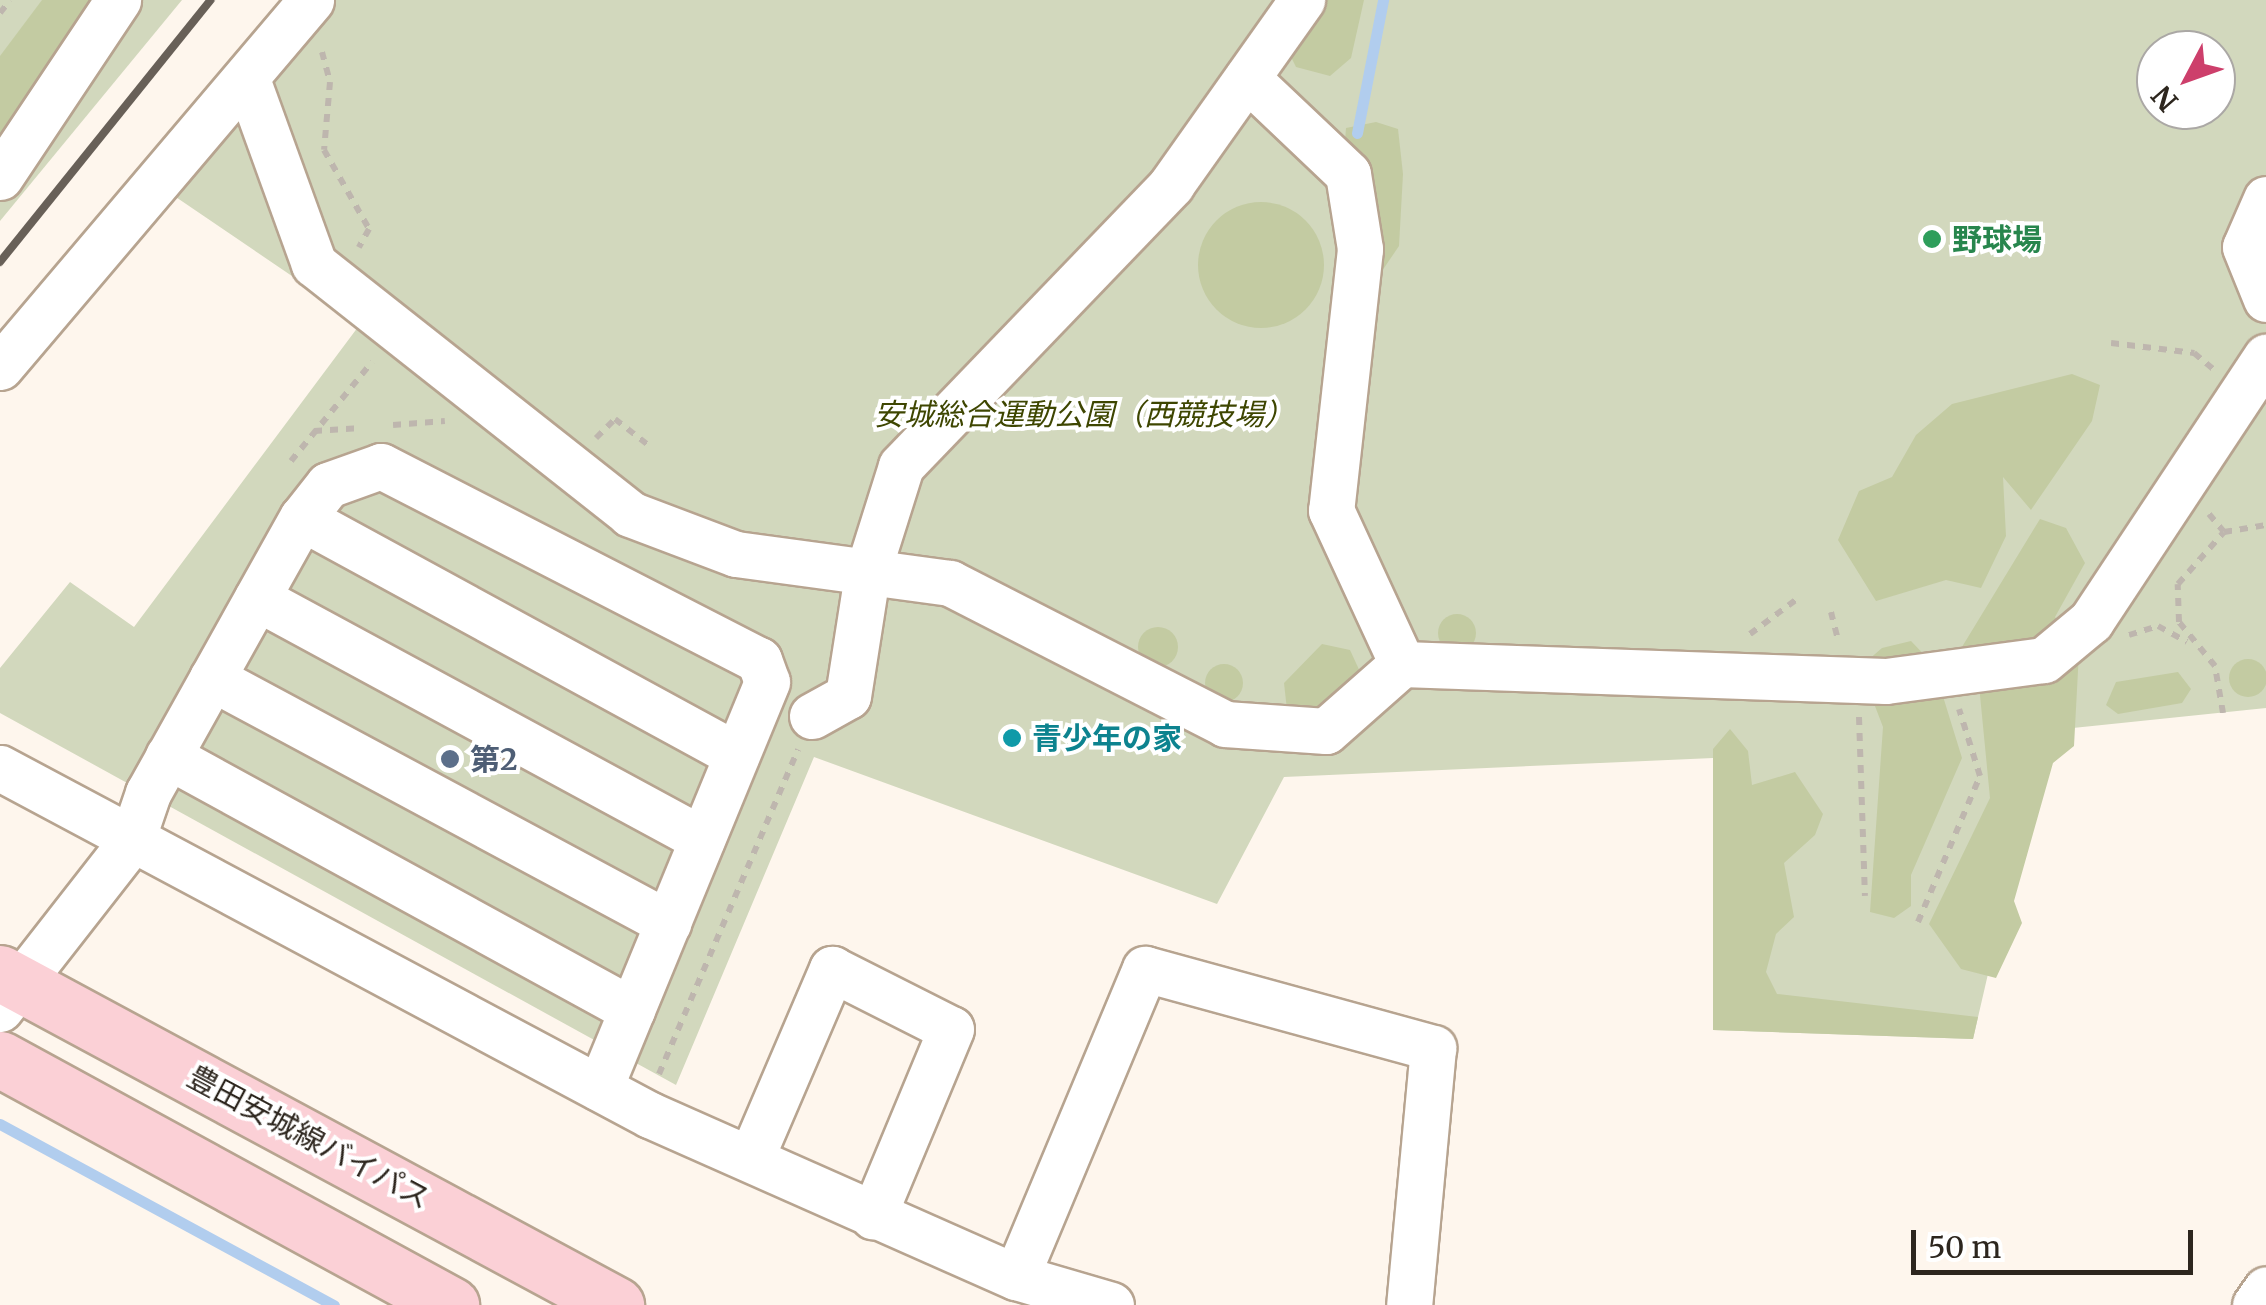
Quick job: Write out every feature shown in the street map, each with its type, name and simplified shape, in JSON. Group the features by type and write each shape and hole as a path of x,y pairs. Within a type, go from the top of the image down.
{"main road":[{"name":"豊田安城線バイパス","path":"8,989 616,1305"},
{"path":"0,1059 450,1305"}],"street":[{"path":"0,177 118,0"},
{"path":"812,716 848,696 867,574 901,466 1171,185 1302,0"},
{"path":"0,366 314,17"},
{"path":"1247,78 1348,174 1360,249 1331,510 1402,664"},
{"path":"252,90 314,264 630,514 736,554 950,584 1225,724 1326,731 1402,664 1858,680 2018,668 2069,644 2208,455 2266,358"},
{"path":"2266,199 2245,247 2266,300"},
{"path":"8,989 132,840 158,774 302,518 346,475 400,470 760,660 767,682 608,1070"},
{"path":"302,518 737,754"},
{"path":"257,598 702,839"},
{"path":"212,678 668,923"},
{"path":"0,768 132,840 608,1070 751,1158 1016,1277 1100,1303"},
{"path":"158,774 632,1010"},
{"path":"751,1158 832,968 952,1029 873,1216"},
{"path":"1016,1277 1146,969 1433,1048 1409,1305"},
{"path":"2255,1305 2266,1289"}],"path":[{"path":"0,12 10,0"},
{"path":"314,17 330,82 324,150 369,229 350,264"},
{"path":"2112,343 2194,354 2221,375"},
{"path":"314,431 502,416"},
{"path":"584,452 614,419 652,448"},
{"path":"2223,713 2214,666 2179,622 2178,584 2224,532 2266,524"},
{"path":"1782,611 1797,600"},
{"path":"1831,612 1837,636"},
{"path":"1918,922 1980,776 1949,675"},
{"path":"1858,680 1865,896"},
{"path":"658,1075 812,716"}],"green space":[{"path":"0,0 182,0 0,221"},
{"path":"42,0 95,0 0,148 0,56"},
{"name":"安城総合運動公園（西競技場）","path":"325,0 2266,0 2266,708 2044,731 1973,1039 1713,1030 1713,758 1284,777 1217,904 814,757 676,1085 0,713 0,668 70,582 134,627 361,323 164,189"},
{"path":"1313,0 1364,0 1351,58 1330,76 1296,67 1284,43"},
{"path":"1376,122 1398,129 1403,174 1399,246 1369,290 1344,155 1346,128"},
{"path":"1261,202 1285,207 1305,221 1319,241 1324,265 1319,289 1305,309 1285,323 1261,328 1237,323 1217,309 1203,289 1198,265 1203,241 1217,221 1237,207"},
{"path":"2072,374 2100,385 2092,421 2031,510 2003,477 2006,536 1981,588 1946,580 1876,601 1838,540 1859,491 1892,477 1916,435 1952,404"},
{"path":"2040,519 2066,528 2085,563 2055,617 2079,652 2074,746 2053,763 2014,901 2022,923 1996,978 1961,969 1929,924 1990,798 1979,685 1954,660"},
{"path":"1457,614 1471,619 1476,633 1471,647 1457,652 1443,647 1438,633 1443,619"},
{"path":"1158,627 1172,633 1178,647 1172,661 1158,667 1144,661 1138,647 1144,633"},
{"path":"1911,641 1933,664 1962,758 1911,875 1911,906 1894,918 1870,912 1883,727 1860,667 1882,648"},
{"path":"1322,644 1350,650 1362,676 1317,710 1287,710 1284,683"},
{"path":"2248,659 2261,665 2267,678 2261,691 2248,697 2235,691 2229,678 2235,665"},
{"path":"1224,664 1238,669 1243,683 1238,697 1224,702 1210,697 1205,683 1210,669"},
{"path":"2178,672 2191,689 2182,703 2118,714 2106,705 2116,682"},
{"path":"1730,729 1748,751 1752,785 1795,772 1823,814 1815,835 1784,863 1794,917 1776,934 1766,972 1777,994 1978,1017 1973,1039 1713,1030 1713,749"}],"waterway":[{"path":"1357,133 1383,0"},
{"path":"0,1124 334,1305"}],"railway":[{"path":"0,262 211,0"}],"place":[{"name":"野球場","path":"1932,239"},
{"name":"青少年の家","path":"1012,738"},
{"name":"第2","path":"450,759"}]}
